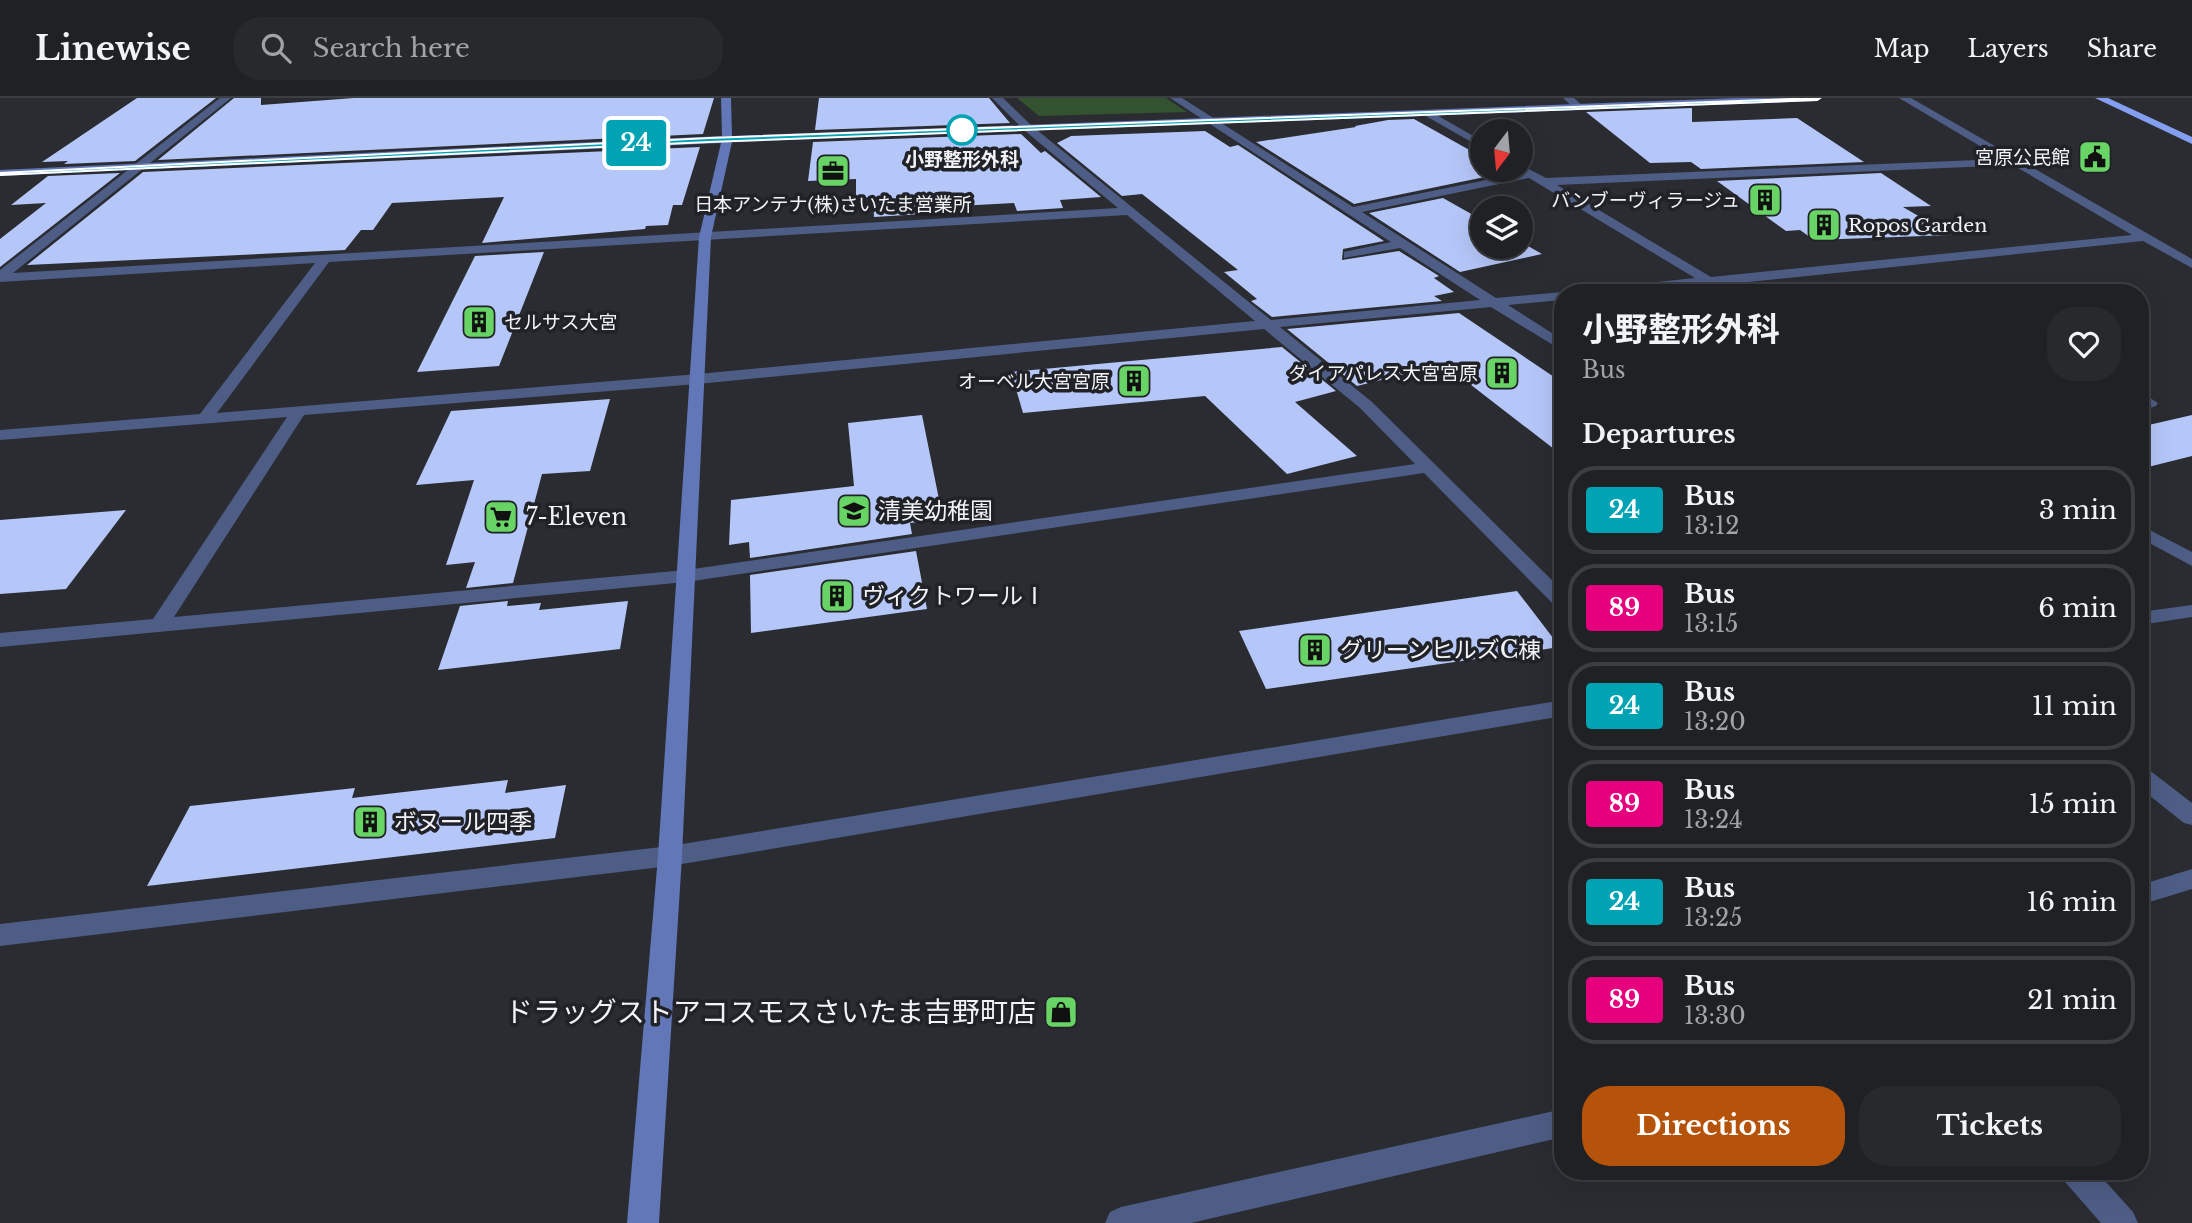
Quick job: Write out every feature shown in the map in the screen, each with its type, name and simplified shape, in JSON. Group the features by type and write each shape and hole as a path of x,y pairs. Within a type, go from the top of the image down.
{"highway":[{"path":"2100,98 2192,141"}],"street":[{"path":"0,278 226,98"},
{"path":"643,1223 670,856 705,237 727,139 726,98"},
{"path":"997,98 1028,128 1366,405 1554,594"},
{"path":"1175,98 1554,341"},
{"path":"1568,98 1579,107"},
{"path":"0,173 727,139 1817,98"},
{"path":"1904,98 2192,264"},
{"path":"1428,113 1470,138"},
{"path":"1544,182 2015,162"},
{"path":"1533,175 1713,284"},
{"path":"1351,211 1478,182"},
{"path":"0,278 1132,211"},
{"path":"1679,284 2146,237"},
{"path":"1349,255 1401,244"},
{"path":"205,418 325,259"},
{"path":"0,435 698,379 1554,297"},
{"path":"159,625 299,411"},
{"path":"0,640 686,576 1427,467"},
{"path":"2149,535 2192,560"},
{"path":"2149,618 2192,611"},
{"path":"0,935 670,856 1554,709"},
{"path":"2149,782 2192,816"},
{"path":"2149,892 2192,879"},
{"path":"1121,1223 1554,1125"},
{"path":"2084,1180 2122,1223"}],"green space":[{"path":"1017,98 1166,98 1187,112 1039,116"}],"building":[{"path":"137,98 216,98 135,161 64,164 68,161 42,162"},
{"path":"234,98 261,98 261,105 354,98 714,98 703,134 158,160"},
{"path":"819,98 989,98 1010,123 815,130"},
{"path":"1692,108 1692,122 1797,118 1864,162 1701,169 1691,162 1650,163 1586,112"},
{"path":"1414,119 1470,150 1470,180 1354,204 1256,142 1356,127 1388,120"},
{"path":"1205,131 1230,147 1238,145 1384,241 1343,249 1342,260 1399,251 1439,276 1434,278 1454,292 1434,296 1442,301 1272,317 1251,301 1257,299 1224,272 1238,270 1142,194 1122,196 1057,143 1071,136"},
{"path":"1021,134 1041,153 1045,151 1101,197 1060,200 1063,208 1017,211 1014,203 921,208 922,214 874,217 873,197 856,198 856,179 808,181 813,142"},
{"path":"700,147 682,205 673,205 668,225 482,243 504,197 392,203 373,230 361,230 345,250 27,265 143,172"},
{"path":"120,173 0,267 0,239 46,203 11,205 48,176"},
{"path":"1881,173 1931,206 1903,207 1951,235 1814,240 1800,230 1786,231 1717,181"},
{"path":"1443,198 1470,213 1470,259 1519,259 1460,272 1369,213"},
{"path":"1533,249 1542,254 1533,256"},
{"name":"セルサス大宮","path":"544,252 499,366 417,372 475,256"},
{"name":"ダイアパレス大宮宮原","path":"1459,313 1554,377 1554,449 1444,364 1357,386 1287,329"},
{"path":"1282,347 1336,391 1295,402 1357,456 1287,474 1205,396 1023,413 1011,372"},
{"path":"610,399 590,471 542,474 513,583 466,588 475,562 446,565 474,480 416,485 451,411"},
{"path":"922,415 943,519 910,523 912,534 750,558 749,542 729,545 731,500 854,486 848,423"},
{"path":"2192,415 2192,456 2149,467 2149,425"},
{"path":"126,510 66,589 0,594 0,520"},
{"name":"ヴィクトワールⅠ","path":"916,551 927,609 751,633 750,575"},
{"path":"1517,591 1554,639 1554,648 1266,689 1239,631"},
{"path":"508,601 507,606 541,603 539,610 628,601 620,649 438,670 460,606"},
{"name":"ボヌール四季","path":"508,780 505,793 566,785 555,838 147,886 190,806 355,788 352,798"}],"bus line":[{"name":"24","path":"0,173 709,140 1817,98"}],"place":[{"name":"小野整形外科","path":"962,130"},
{"name":"宮原公民館","path":"2095,157"},
{"name":"日本アンテナ(株)さいたま営業所","path":"833,171"},
{"name":"バンブーヴィラージュ","path":"1765,200"},
{"name":"Ropos Garden","path":"1824,225"},
{"name":"セルサス大宮","path":"479,322"},
{"name":"ダイアパレス大宮宮原","path":"1502,373"},
{"name":"オーベル大宮宮原","path":"1134,381"},
{"name":"清美幼稚園","path":"854,511"},
{"name":"7-Eleven","path":"501,517"},
{"name":"ヴィクトワールⅠ","path":"837,596"},
{"name":"グリーンヒルズC棟","path":"1315,650"},
{"name":"ボヌール四季","path":"370,822"},
{"name":"ドラッグストアコスモスさいたま吉野町店","path":"1061,1012"}]}
